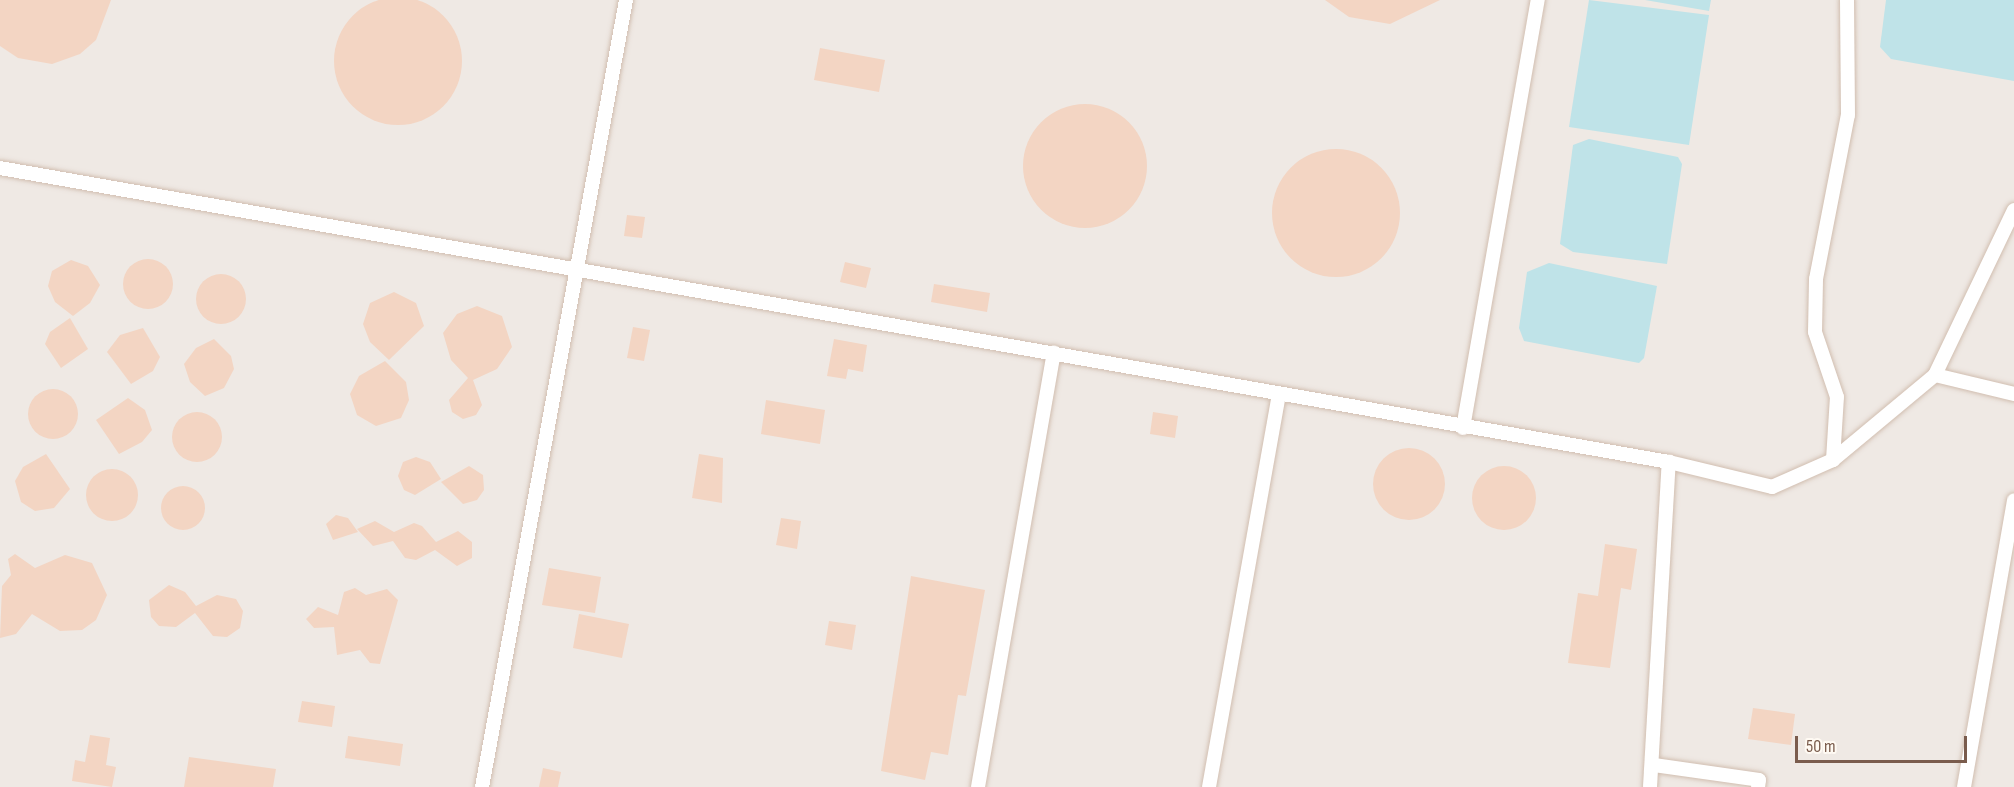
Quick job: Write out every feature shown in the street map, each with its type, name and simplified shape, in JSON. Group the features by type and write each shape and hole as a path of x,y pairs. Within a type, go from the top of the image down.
{"lane":[{"path":"482,787 626,0"},
{"path":"1463,429 1538,0"},
{"path":"1833,460 1837,397 1815,332 1816,279 1848,115 1847,0"},
{"path":"0,168 577,265 1463,429 1669,462 1773,487 1833,460 1935,375 2014,210"},
{"path":"978,787 1054,353"},
{"path":"1935,375 2014,394"},
{"path":"1209,787 1279,395"},
{"path":"1650,787 1654,765 1669,462"},
{"path":"1964,787 2014,500"},
{"path":"1654,765 1759,780 1758,787"}],"shaded area":[{"path":"0,0 2014,0 2014,787 0,787"}],"water":[{"path":"1589,0 1709,15 1689,145 1569,127"},
{"path":"1645,0 1711,0 1709,11"},
{"path":"1886,0 2014,0 2014,81 1891,59 1880,47"},
{"path":"1589,139 1678,157 1682,164 1667,264 1573,252 1560,244 1573,145"},
{"path":"1549,263 1657,286 1644,358 1639,363 1524,341 1519,328 1527,272"}],"building":[{"path":"398,-3 423,2 444,15 457,36 462,61 457,86 444,107 423,120 398,125 373,120 352,107 339,86 334,61 339,36 352,15 373,2"},
{"path":"0,0 111,0 96,40 80,54 52,64 18,58 0,46"},
{"path":"1325,0 1440,0 1390,24 1349,17"},
{"path":"820,48 885,60 879,92 814,80"},
{"path":"1085,104 1109,109 1129,122 1142,142 1147,166 1142,190 1129,210 1109,223 1085,228 1061,223 1041,210 1028,190 1023,166 1028,142 1041,122 1061,109"},
{"path":"1336,149 1361,154 1381,168 1395,188 1400,213 1395,238 1381,258 1361,272 1336,277 1311,272 1291,258 1277,238 1272,213 1277,188 1291,168 1311,154"},
{"path":"627,215 645,217 642,238 624,236"},
{"path":"148,259 162,263 169,270 173,284 169,298 162,305 148,309 134,305 127,298 123,284 127,270 134,263"},
{"path":"71,260 88,266 100,285 90,303 73,316 55,302 48,286 52,271"},
{"path":"845,262 871,268 866,288 840,282"},
{"path":"221,274 239,281 246,299 239,317 221,324 203,317 196,299 203,281"},
{"path":"934,284 990,293 987,312 931,302"},
{"path":"394,292 416,303 424,326 389,360 370,342 363,324 370,303"},
{"path":"477,306 502,316 512,347 497,369 473,380 482,405 476,415 463,419 452,412 449,400 468,378 451,360 443,333 457,314"},
{"path":"70,318 88,349 61,368 45,344 50,332"},
{"path":"633,327 650,330 644,361 627,358"},
{"path":"143,328 160,357 153,371 131,384 107,352 120,335"},
{"path":"214,339 231,356 234,369 224,388 205,396 190,382 184,364 196,348"},
{"path":"834,339 867,345 863,372 848,369 846,379 827,376"},
{"path":"385,361 406,382 409,400 401,418 376,426 357,415 350,394 359,376"},
{"path":"48,389 58,389 71,396 78,409 78,419 71,432 58,439 48,439 39,435 32,428 28,419 28,409 32,400 39,393"},
{"path":"128,398 145,410 152,430 142,442 119,454 96,420"},
{"path":"766,400 825,410 820,444 761,434"},
{"path":"197,412 206,414 217,423 222,437 220,446 211,457 197,462 188,460 177,451 172,437 174,428 183,417"},
{"path":"1153,412 1178,416 1175,438 1150,434"},
{"path":"1409,448 1429,454 1439,464 1445,484 1439,504 1429,514 1409,520 1389,514 1379,504 1373,484 1379,464 1389,454"},
{"path":"46,454 70,489 54,508 35,511 21,502 15,481 23,467"},
{"path":"699,454 723,458 722,503 692,498"},
{"path":"416,457 430,462 441,479 415,495 404,490 398,476 403,462"},
{"path":"469,466 483,475 484,490 477,500 463,504 441,482"},
{"path":"1498,466 1510,466 1527,475 1534,486 1536,498 1534,510 1527,521 1510,530 1498,530 1486,525 1477,516 1472,504 1472,492 1477,480 1486,471"},
{"path":"107,469 117,469 131,476 138,495 131,514 117,521 107,521 97,517 90,510 86,500 86,490 90,480 97,473"},
{"path":"183,486 192,487 199,492 204,499 204,517 199,524 192,529 183,530 174,529 167,524 162,517 161,508 162,499 167,492 174,487"},
{"path":"336,515 348,518 358,532 333,540 326,524"},
{"path":"781,518 801,521 797,549 776,545"},
{"path":"375,521 394,532 414,523 422,526 436,542 458,531 472,542 472,558 457,566 435,550 416,560 405,558 393,541 373,546 357,529"},
{"path":"1605,544 1637,549 1631,590 1621,588 1610,668 1568,663 1578,593 1598,596"},
{"path":"15,554 35,568 65,555 92,563 107,595 96,620 82,630 60,631 32,614 16,634 0,638 2,586 11,575 8,559"},
{"path":"549,568 601,577 595,613 542,605"},
{"path":"911,576 985,590 966,696 958,695 948,755 931,752 925,780 881,771"},
{"path":"169,585 185,592 196,606 217,595 236,599 243,611 240,628 227,637 213,636 195,613 176,627 159,626 151,617 149,600"},
{"path":"355,588 366,595 387,589 398,600 380,664 370,663 360,650 337,655 334,627 314,628 306,619 318,607 338,615 344,592"},
{"path":"579,614 629,624 622,658 573,648"},
{"path":"829,621 856,625 852,650 825,645"},
{"path":"302,701 335,706 332,727 298,722"},
{"path":"1753,708 1795,714 1791,745 1748,739"},
{"path":"90,735 110,738 106,765 116,767 112,787 72,781 75,760 85,762"},
{"path":"348,736 403,744 400,766 345,758"},
{"path":"189,757 276,769 273,787 184,787"},
{"path":"543,768 561,772 558,787 539,787"}]}
